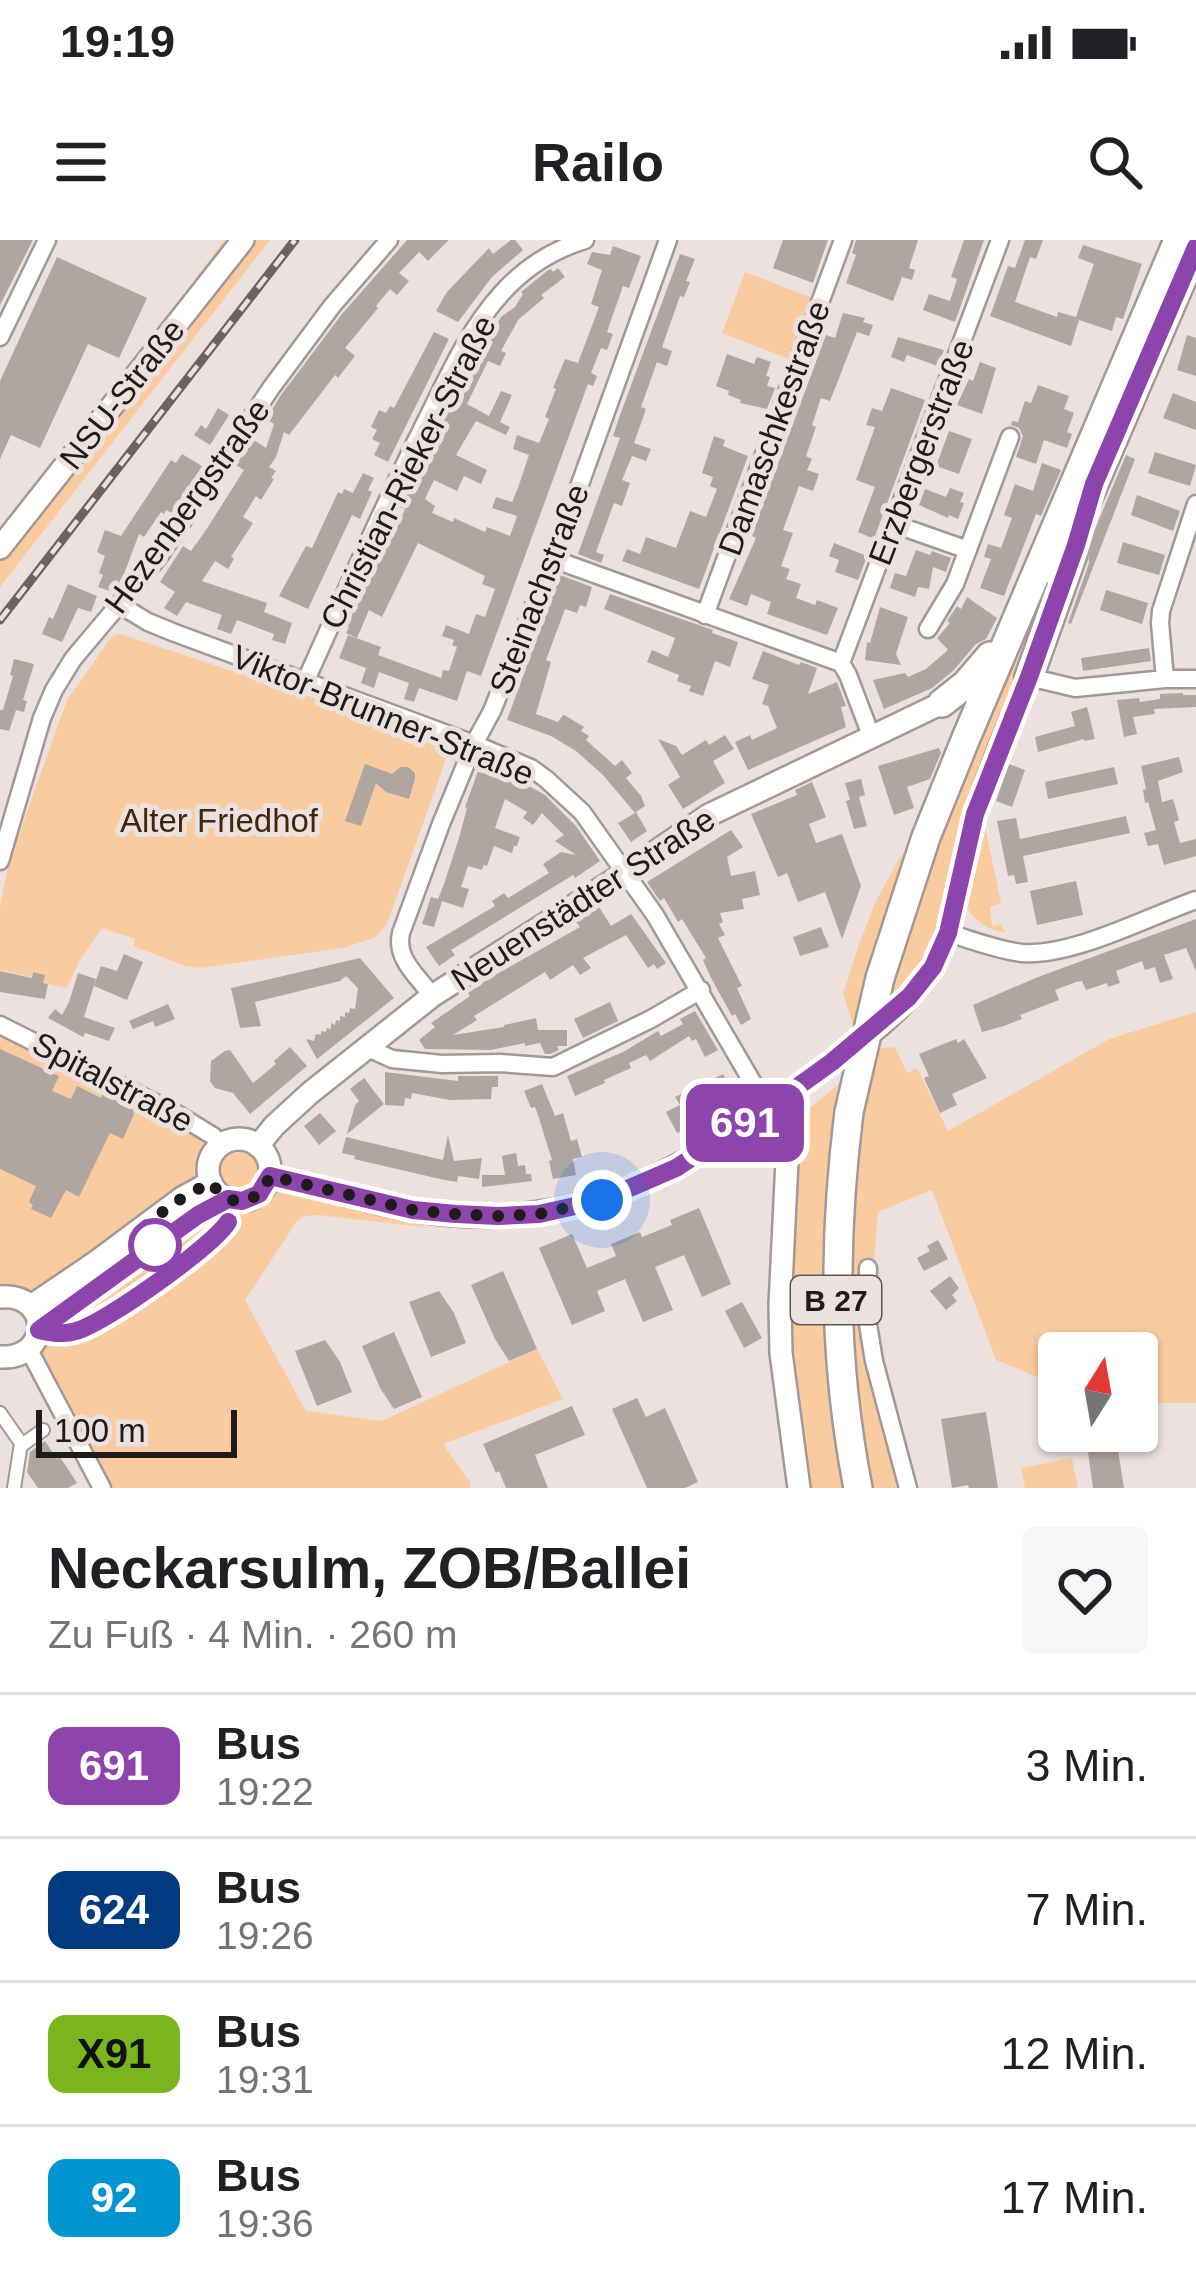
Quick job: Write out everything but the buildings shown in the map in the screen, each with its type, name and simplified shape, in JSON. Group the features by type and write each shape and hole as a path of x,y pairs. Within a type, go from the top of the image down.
{"highway":[{"name":"B 27","path":"858,1487 842,1393 836,1284 838,1201 849,1112 880,978 926,837 1178,240"},
{"name":"B 27","path":"904,910 939,841 1196,247"},
{"path":"1029,677 1094,484"},
{"path":"942,703 966,684 1012,630"}],"main road":[{"name":"NSU-Straße","path":"0,548 242,240"},
{"path":"270,1176 413,1210 539,1214 602,1200 658,1177 768,1108 909,997 933,967 948,933 975,814 1029,677"},
{"name":"Neuenstädter Straße","path":"258,1146 310,1093 432,996 709,815 942,703"},
{"path":"768,1108 788,1161 781,1353 799,1488"},
{"path":"243,1140 258,1146 269,1162 270,1176 259,1194 242,1201 222,1196 211,1182 208,1166 214,1153 221,1145 243,1140"},
{"path":"31,1306 211,1182"},
{"path":"0,1297 14,1296 31,1306 39,1328 28,1350 15,1357 0,1357"}],"street":[{"path":"0,337 47,240"},
{"name":"Hezenbergstraße","path":"0,861 49,699 73,659 158,558 271,388 388,240"},
{"name":"Christian-Rieker-Straße","path":"306,680 410,454 475,327 522,273 559,249 586,240"},
{"name":"Steinachstraße","path":"432,996 398,946 441,824 553,559 668,240"},
{"name":"Damaschkestraße","path":"705,615 844,240"},
{"name":"Erzbergerstraße","path":"841,663 1000,240"},
{"path":"928,629 955,584 1010,437"},
{"path":"1165,679 1161,610 1196,503"},
{"path":"894,524 968,550"},
{"path":"553,559 841,663 872,738"},
{"name":"Viktor-Brunner-Straße","path":"120,604 148,622 474,744 547,779 582,812 655,915 768,1108"},
{"path":"1029,677 1075,688 1196,679"},
{"path":"948,933 1010,951 1054,952 1196,900"},
{"path":"368,1048 392,1059 553,1067 701,991"},
{"name":"Spitalstraße","path":"0,1025 178,1114 221,1145"},
{"path":"868,1268 867,1318 874,1361 908,1488"},
{"path":"28,1350 102,1488"},
{"path":"0,1413 22,1445"},
{"path":"14,1488 22,1445 43,1430"}],"green space":[{"path":"224,240 270,240 0,587 0,546"},
{"path":"745,272 813,298 789,359 722,333"},
{"path":"1113,374 1026,677 928,964 867,1049 895,1047 907,1073 917,1068 948,1131 1109,1039 1196,1012 1196,1403 1158,1403 1158,1332 1038,1332 1038,1377 996,1360 932,1190 878,1212 873,1272 859,1278 856,1315 904,1488 809,1488 794,1358 799,1158 791,1124 854,1071 866,1023 853,1024 843,994 875,903 922,828"},
{"name":"Alter Friedhof","path":"120,634 327,702 449,751 387,924 374,938 343,948 200,968 133,946 135,939 102,928 67,988 43,983 44,975 33,972 32,977 0,970 0,907 9,862 67,700 112,636"},
{"path":"983,816 1001,903 990,907 992,926 1001,924 1005,933 981,923 965,904"},
{"path":"0,1030 201,1133 230,1154 250,1155 260,1172 278,1181 424,1219 423,1227 305,1216 297,1221 245,1300 306,1411 382,1421 537,1349 563,1399 443,1444 470,1488 113,1488 28,1341 35,1323 0,1292"},
{"path":"1072,1458 1078,1488 1025,1488 1021,1468"}],"railway":[{"path":"0,620 295,240"}],"bus line":[{"name":"691","path":"228,1222 213,1240 99,1321 70,1333 39,1330 198,1215 228,1199 242,1201 259,1194 270,1176 413,1210 456,1214 539,1214 602,1200 676,1168 768,1108 909,997 933,967 948,933 975,814 1029,677 1094,484 1196,247"}],"route":[{"path":"155,1245 146,1224 199,1187 211,1182 222,1196 242,1201 259,1194 270,1176 413,1210 456,1214 539,1214 602,1200"}]}
